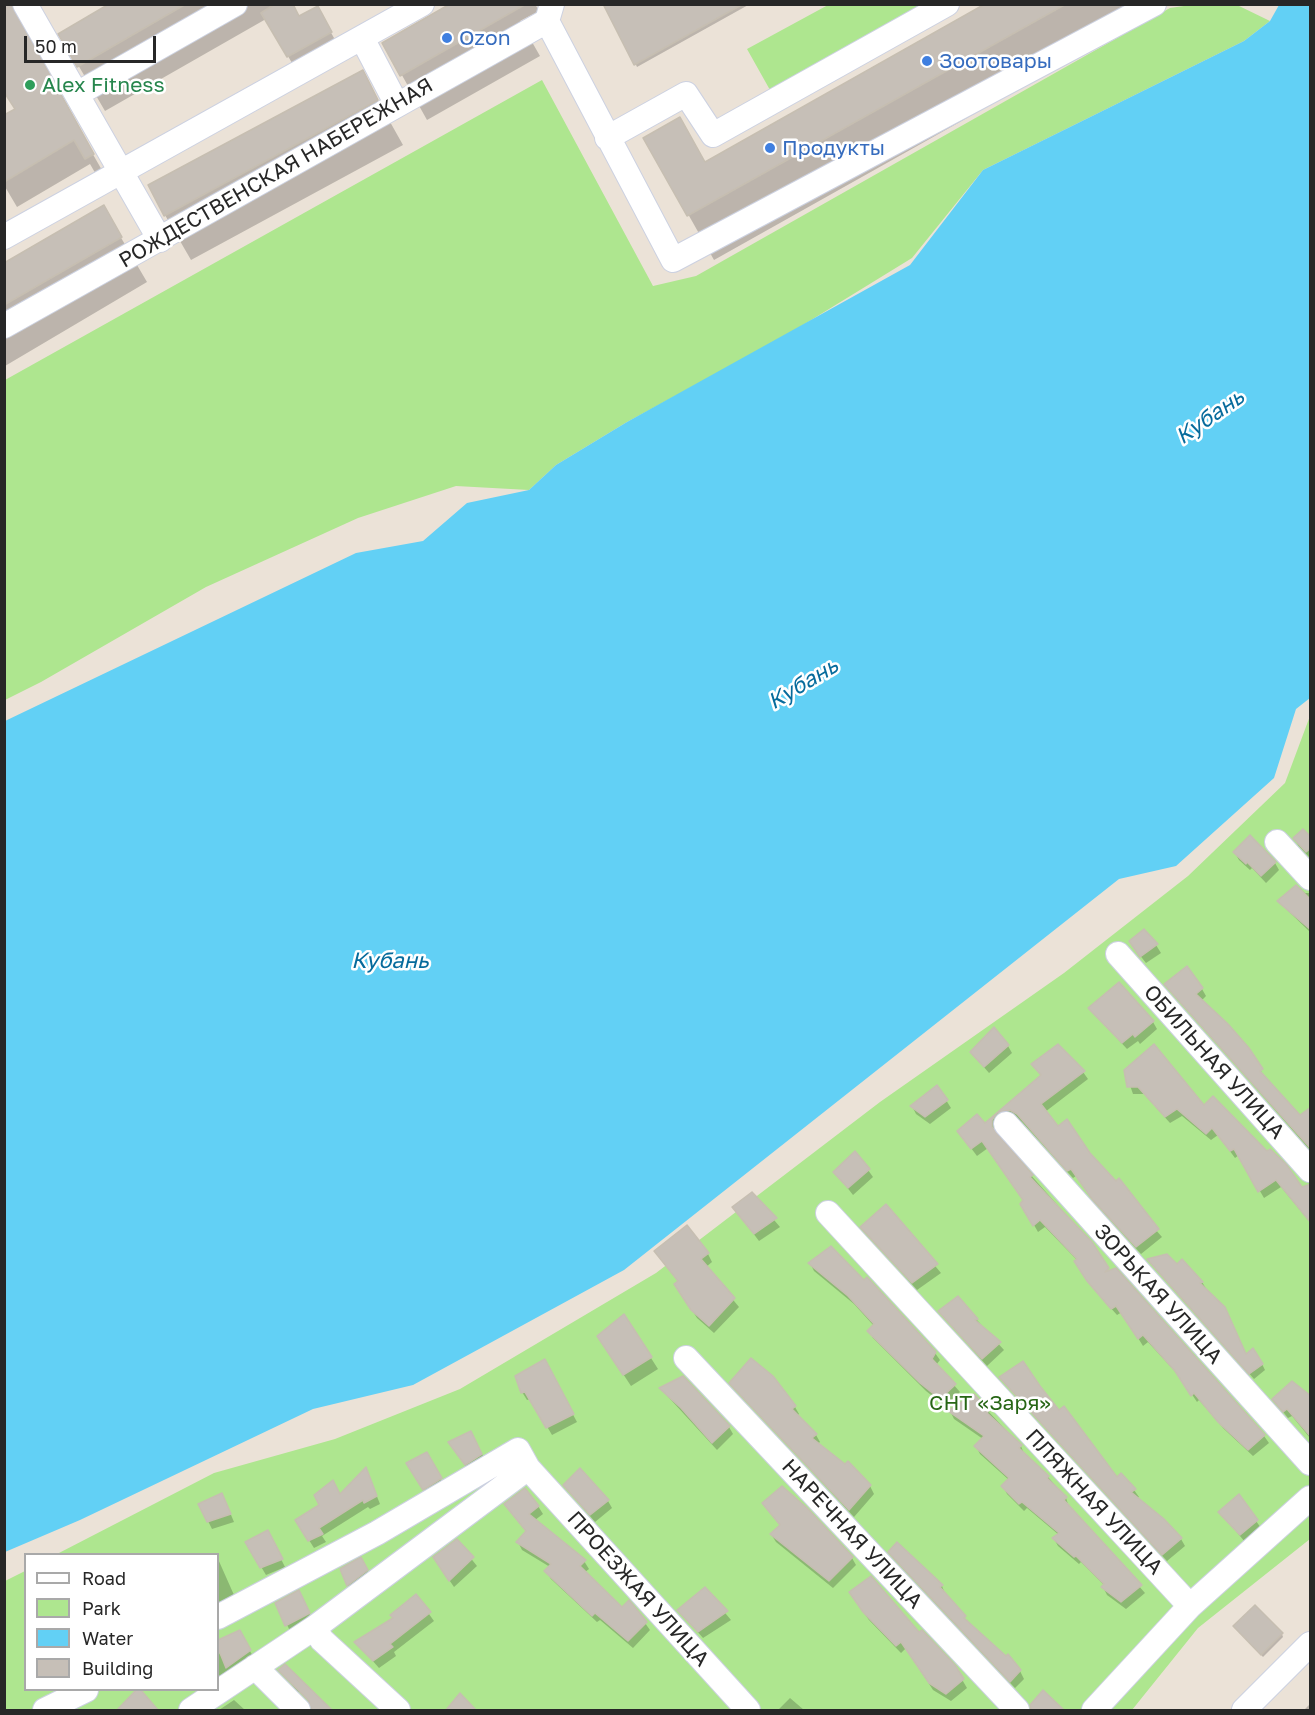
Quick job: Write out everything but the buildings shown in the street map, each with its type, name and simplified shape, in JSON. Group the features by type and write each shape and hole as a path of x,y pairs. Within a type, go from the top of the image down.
{"street":[{"path":"25,4 159,240"},
{"path":"77,94 236,4"},
{"path":"4,237 422,4"},
{"path":"607,138 686,94 712,135 947,4"},
{"path":"549,13 607,138 673,261 1154,4"},
{"name":"РОЖДЕСТВЕНСКАЯ НАБЕРЕЖНАЯ","path":"4,326 159,240 549,13"},
{"path":"362,38 396,103"},
{"path":"1277,842 1311,878"},
{"name":"ОБИЛЬНАЯ УЛИЦА","path":"1118,954 1311,1170"},
{"name":"ЗОРЬКАЯ УЛИЦА","path":"1006,1124 1311,1463"},
{"name":"ПЛЯЖНАЯ УЛИЦА","path":"828,1213 1190,1606"},
{"name":"НАРЕЧНАЯ УЛИЦА","path":"686,1358 1017,1710"},
{"path":"219,1616 523,1459"},
{"path":"191,1710 255,1667 318,1634 523,1459"},
{"name":"ПРОЕЗЖАЯ УЛИЦА","path":"523,1459 748,1710"},
{"path":"1094,1710 1190,1606 1311,1498"},
{"path":"318,1634 398,1710"},
{"path":"1244,1710 1311,1644"},
{"path":"255,1667 298,1710"},
{"path":"45,1710 82,1691"}],"green space":[{"path":"828,5 925,5 770,90 747,49"},
{"path":"1191,5 1237,5 1270,21 1244,41 983,170 912,258 777,341 627,422 556,465 529,490 456,486 358,518 206,587 41,682 5,700 5,380 542,80 653,286 696,276 1170,8"},
{"name":"СНТ «Заря»","path":"1310,716 1310,1539 1198,1628 1132,1710 5,1710 5,1581 24,1572 24,1691 219,1691 219,1553 59,1553 214,1473 335,1439 460,1389 656,1273 880,1102 1064,973 1188,876 1285,783"}],"water":[{"name":"Кубань","path":"1279,5 1310,5 1310,698 1296,709 1274,778 1176,866 1119,879 624,1270 413,1385 313,1409 80,1520 5,1552 5,721 356,553 423,541 467,503 529,490 556,465 627,422 910,265 983,170 1244,41 1270,21"}],"place":[{"name":"Ozon","path":"447,38"},
{"name":"Зоотовары","path":"927,61"},
{"name":"Alex Fitness","path":"30,85"},
{"name":"Продукты","path":"770,148"}]}
